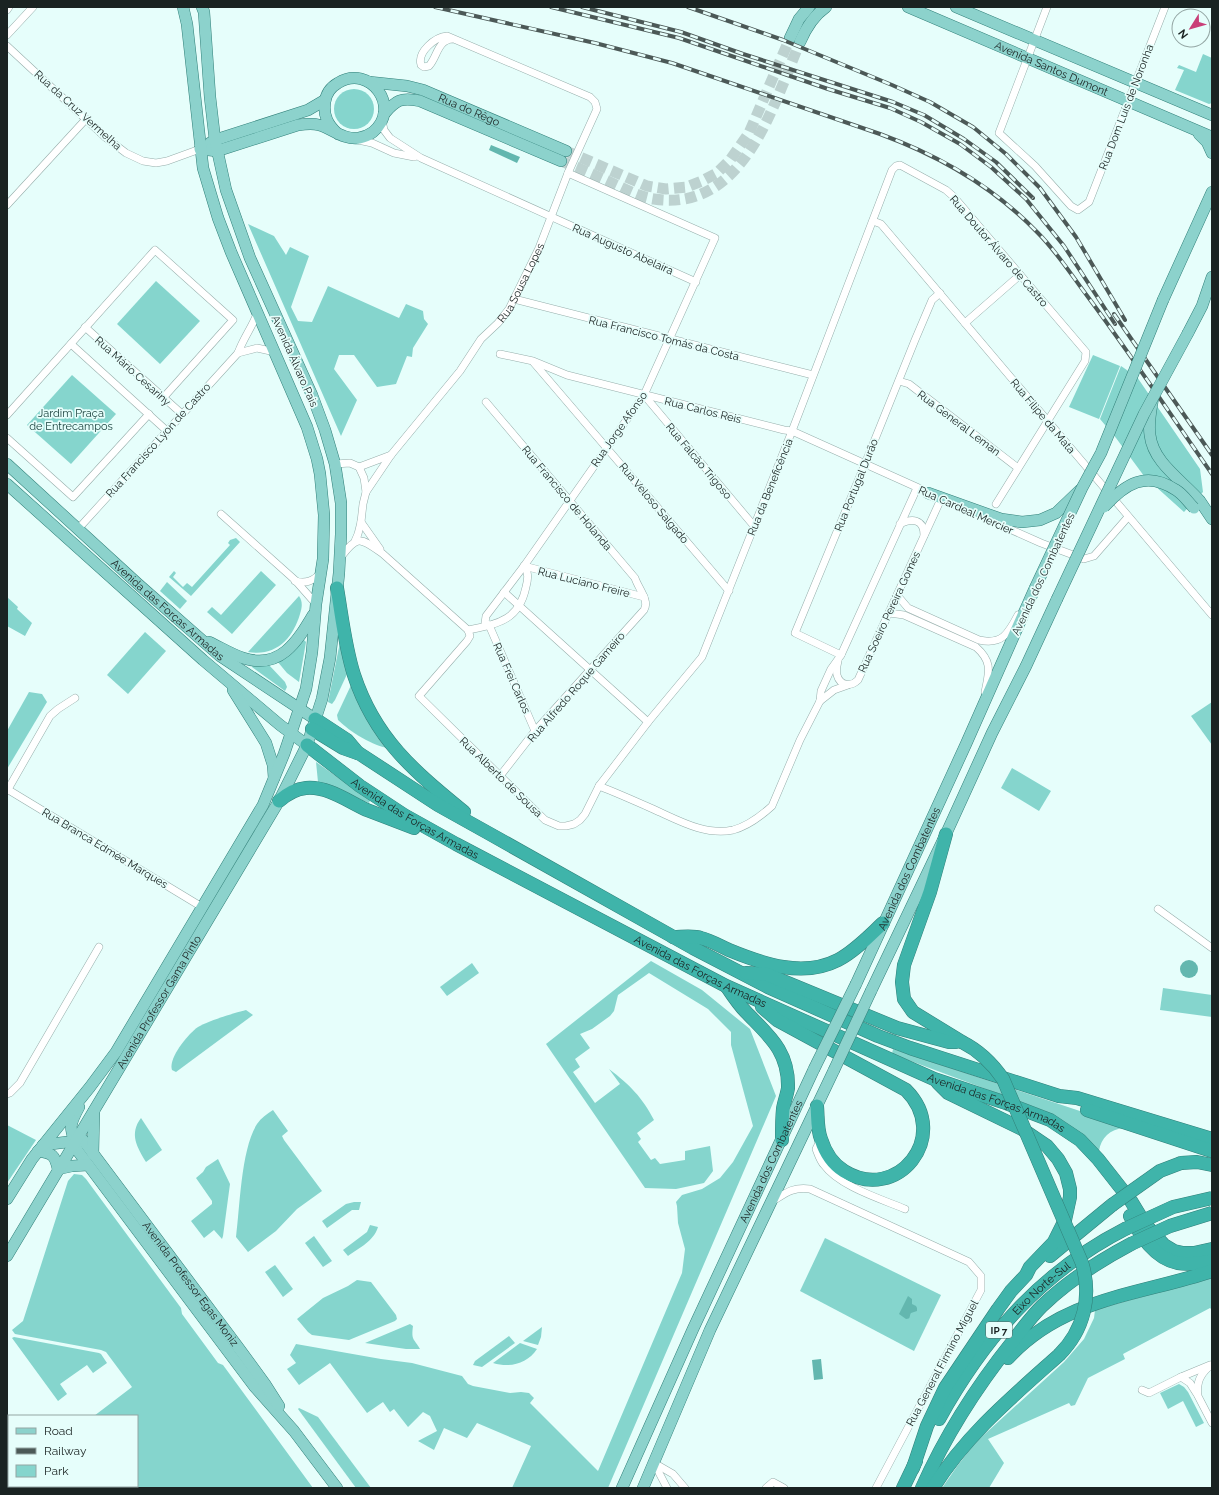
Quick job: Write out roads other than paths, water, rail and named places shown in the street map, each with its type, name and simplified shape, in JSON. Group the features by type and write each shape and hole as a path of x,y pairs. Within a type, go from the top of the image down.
{"highway":[{"path":"337,588 348,654 354,674 366,703 378,726 406,762 490,834"},
{"name":"Avenida das Forças Armadas","path":"314,724 347,740 360,754 438,805 672,936 768,987 878,1036 910,1048 1059,1096 1077,1098 1212,1139"},
{"name":"Avenida das Forças Armadas","path":"307,745 379,799 456,844 726,986 934,1079 1050,1120 1080,1140 1098,1159 1117,1185"},
{"path":"279,801 288,794 299,789 322,789 368,810 456,844"},
{"path":"933,1488 950,1463 980,1428 1059,1355 1074,1337 1083,1317 1087,1290 1082,1263 1002,1080 988,1060 976,1050 957,1040 913,1012 904,999 902,982 904,966 930,892 946,834"},
{"path":"672,936 700,937 738,954 768,964 787,968 810,968 829,964 845,956 884,923"},
{"path":"740,973 766,974 896,1028 950,1042 957,1040"},
{"path":"726,986 745,1011 774,1041 779,1049 786,1070 788,1089 783,1108 782,1140"},
{"path":"752,998 776,1020 906,1090 917,1103 923,1121 923,1139 916,1155 904,1169 886,1178 868,1180 850,1174 835,1163 830,1157 821,1139 817,1106"},
{"path":"913,1468 927,1426 945,1388 998,1309 1030,1268 1054,1242 1065,1220 1070,1197 1070,1189 1066,1173 1053,1153 1040,1141 1022,1129 948,1093 934,1079"},
{"path":"1059,1096 1077,1107 1212,1151"},
{"path":"1026,1275 1034,1271 1059,1248 1112,1205 1156,1173 1167,1167 1180,1163 1197,1162 1212,1165"},
{"path":"1117,1185 1131,1201 1145,1224 1164,1246 1174,1251 1183,1253 1194,1253 1212,1249"},
{"path":"1117,1185 1124,1204 1138,1230 1157,1254 1177,1263 1195,1264 1212,1261"},
{"name":"Eixo Norte-Sul","path":"903,1488 961,1382 987,1344 1036,1290 1092,1247 1125,1229 1173,1208 1212,1198"},
{"name":"Eixo Norte-Sul","path":"922,1488 960,1418 982,1382 1014,1339 1041,1307 1064,1287 1086,1271 1131,1244 1170,1226 1212,1213"},
{"path":"960,1418 1011,1355 1032,1336 1051,1322 1075,1310 1095,1303 1212,1271"}],"main road":[{"name":"Avenida Álvaro Pais","path":"183,7 187,24 203,168 218,218 257,314 307,427 317,458 320,474 324,515 323,559 315,609 310,672 300,710 291,734"},
{"name":"Avenida Álvaro Pais","path":"202,7 216,145 226,190 250,258 312,395 329,441 335,464 341,503 340,559 330,658 322,699 307,745"},
{"path":"809,7 799,19 795,40 814,18 826,7"},
{"name":"Avenida Santos Dumont","path":"908,7 1212,138"},
{"name":"Avenida Santos Dumont","path":"956,7 1209,112"},
{"path":"200,149 309,123 326,127 338,134 350,138 360,138 369,135 377,128 383,117 384,105 382,96 369,82 361,78 351,78 342,80 332,88 325,100 324,110 326,119 338,134"},
{"name":"Rua do Rêgo","path":"369,82 408,86 423,90 564,156 420,101 409,99 400,100 383,117"},
{"path":"216,145 308,110 325,100"},
{"name":"Avenida Santos Dumont","path":"1194,130 1207,142 1212,153"},
{"name":"Avenida dos Combatentes","path":"622,1488 690,1334 884,923 1035,588 1082,488 1101,453 1163,300 1212,190"},
{"name":"Avenida dos Combatentes","path":"643,1488 710,1330 1096,515 1153,397 1202,306 1212,277"},
{"path":"1202,306 1212,289"},
{"path":"1153,397 1149,428 1153,448 1212,523"},
{"name":"Avenida das Forças Armadas","path":"7,464 220,656 300,710 314,724"},
{"path":"320,474 335,464"},
{"path":"1096,515 1119,492 1130,485 1143,481 1150,481 1166,484 1178,491 1197,504 1212,520"},
{"name":"Avenida das Forças Armadas","path":"7,484 226,680 291,734 307,745"},
{"path":"928,493 1001,519 1022,522 1040,520 1052,515 1063,508 1082,488"},
{"path":"196,635 243,658 258,661 274,658 289,650 298,640 315,609"},
{"path":"226,680 266,743 272,765 274,781"},
{"path":"291,734 302,726 314,724"},
{"name":"Avenida Professor Gama Pinto","path":"7,1199 26,1167 40,1148 90,1087 120,1046 263,805 274,781 291,734"},
{"name":"Avenida Professor Gama Pinto","path":"7,1256 58,1169 78,1144 94,1110 279,801 307,745"},
{"path":"40,1148 78,1144 71,1132 71,1125 90,1087"},
{"path":"94,1110 94,1154"},
{"name":"Avenida Professor Egas Moniz","path":"78,1144 94,1154 195,1298 234,1350 265,1384 294,1431 337,1488"},
{"name":"Avenida Professor Egas Moniz","path":"78,1144 88,1165 195,1298"},
{"path":"40,1148 56,1158 58,1169 88,1165"},
{"path":"637,1454 654,1463"}],"street":[{"path":"7,35 33,7"},
{"path":"1027,58 1047,7"},
{"name":"Rua Dom Luís de Noronha","path":"1027,58 999,133 1035,166 1071,206 1078,210 1089,202 1165,7"},
{"path":"444,36 454,40 446,40 442,44 429,66 424,67 421,65 420,59 425,50 436,40 444,36"},
{"name":"Rua Sousa Lopes","path":"355,541 361,522 366,492 391,455 460,371 481,339 498,323 509,309 539,248 568,173 596,111 596,104 594,100 587,96 454,40"},
{"name":"Rua da Cruz Vermelha","path":"7,46 86,119 126,153 143,161 156,163 167,161 200,149"},
{"path":"383,117 384,130 390,138 421,158 552,217"},
{"path":"7,205 86,119"},
{"path":"350,138 372,143 394,153 421,158"},
{"name":"Rua da Beneficência","path":"600,786 648,722 702,657 792,431 892,170 898,165"},
{"name":"Rua Doutor Álvaro de Castro","path":"898,165 906,167 954,197 1083,348 1086,354 1085,361 1048,421"},
{"name":"Rua Jorge Afonso","path":"489,625 485,623 486,616 524,566 644,395 715,238 568,173"},
{"name":"Rua Augusto Abelaira","path":"552,217 696,282"},
{"name":"Rua Filipe da Mata","path":"873,221 881,224 1212,615"},
{"path":"7,415 155,250 233,320 163,398"},
{"path":"965,323 1020,275"},
{"name":"Rua Portugal Durão","path":"839,658 795,633 932,300 940,293"},
{"name":"Rua Francisco Tomás da Costa","path":"514,299 570,315 670,338 813,375"},
{"name":"Rua Francisco Lyon de Castro","path":"78,528 238,353 257,314"},
{"name":"Rua Mário Cesariny","path":"85,328 182,414"},
{"name":"Rua Mário Cesariny","path":"71,344 167,431"},
{"path":"238,353 257,348 274,352"},
{"name":"Rua Carlos Reis","path":"500,354 533,361 567,375 792,431"},
{"name":"Rua Veloso Salgado","path":"533,361 729,591"},
{"name":"Rua General Leman","path":"899,380 909,384 1018,468"},
{"name":"Rua Falcão Trigoso","path":"644,395 754,526"},
{"name":"Rua Francisco de Holanda","path":"486,402 635,578 644,597"},
{"path":"7,438 73,497 148,414"},
{"path":"996,504 1048,421"},
{"name":"Rua Cardeal Mercier","path":"792,431 1041,543 1084,559 1094,556 1128,517"},
{"path":"359,467 391,455"},
{"path":"335,464 350,463 359,467 364,478 366,492"},
{"name":"Rua Soeiro Pereira Gomes","path":"600,786 676,819 703,829 718,831 732,830 744,826 763,814 772,806 800,740 820,701 821,691 831,669 839,658 917,488"},
{"name":"Rua Soeiro Pereira Gomes","path":"820,701 834,690 850,685 858,680 941,499"},
{"path":"221,514 295,580 315,609"},
{"path":"900,524 910,520 919,522 922,526 924,535"},
{"path":"361,522 383,554"},
{"path":"340,559 351,544 355,541 363,541 383,554 468,630 496,624 515,612 524,596 528,575 524,566"},
{"name":"Rua Luciano Freire","path":"524,566 644,597"},
{"path":"295,580 306,582 316,578 321,573"},
{"path":"897,595 908,608 979,640 988,642 997,640 1007,634 1022,607 1035,588"},
{"path":"504,592 648,722"},
{"name":"Rua Alfredo Roque Gameiro","path":"500,776 535,731 646,608 644,597"},
{"path":"889,613 904,615 976,647 988,663 989,670 984,703"},
{"name":"Rua Frei Carlos","path":"489,625 535,731"},
{"name":"Rua Alberto de Sousa","path":"468,630 470,636 467,641 419,696 545,820 559,826 574,824 585,814 600,786"},
{"name":"Rua Soeiro Pereira Gomes","path":"839,658 837,675 844,684 850,685"},
{"path":"7,790 50,716 75,698"},
{"name":"Rua Branca Edmée Marques","path":"7,790 202,907"},
{"path":"1158,909 1212,948"},
{"path":"7,1094 20,1084 99,947"},
{"path":"821,1139 816,1149 823,1164 832,1174 844,1182 905,1209"},
{"name":"Rua General Firmino Miguel","path":"771,1203 790,1190 800,1188 810,1189 969,1262 981,1276 981,1290 876,1488"},
{"path":"1142,1390 1149,1394 1181,1377 1212,1365"},
{"path":"1198,1396 1197,1386 1201,1376 1205,1370 1212,1365"},
{"path":"1181,1377 1190,1383 1212,1423"},
{"path":"654,1463 667,1488"},
{"path":"654,1463 673,1474 685,1488"},
{"path":"766,1488 773,1482 784,1488"}],"tunnel":[{"path":"566,151 647,186 666,189 687,187 702,181 717,173 730,160 749,133 790,38"},
{"path":"561,161 634,193 654,199 685,199 711,189 733,172 751,149 766,123 800,42"}],"railway":[{"path":"435,7 595,43 672,63 880,134 924,152 965,174 1021,216 1052,248 1120,341 1212,474"},
{"path":"551,7 679,38 828,89 890,108 921,122 960,144 991,167 1026,199 1064,246 1115,324"},
{"path":"582,7 681,32 743,54 893,102 924,115 964,139 996,162 1033,198"},
{"path":"688,7 783,40 892,85 930,102 973,127 1006,154 1040,188 1076,237 1125,320"},
{"path":"1114,314 1212,455"}],"park label":[{"name":"Jardim Praça de Entrecampos","path":"71,419"}]}
